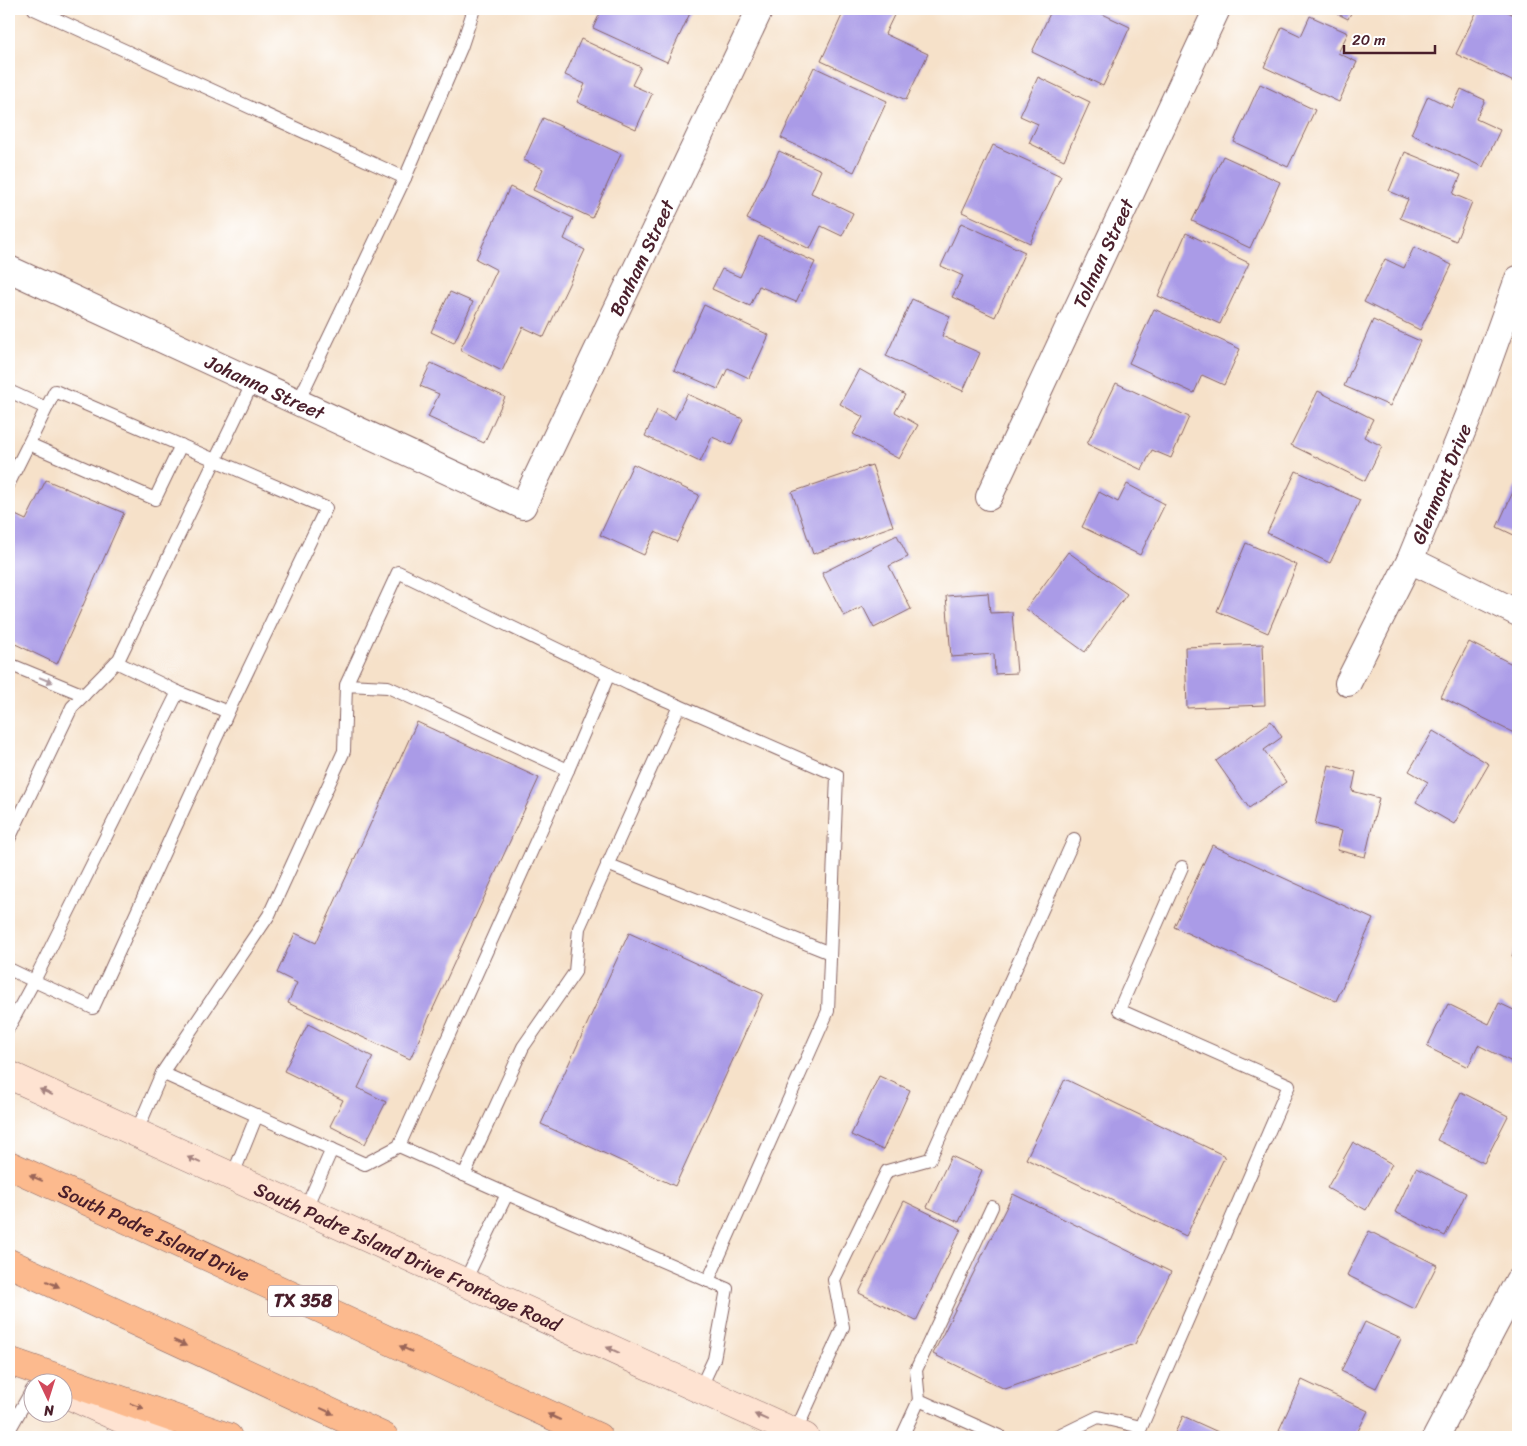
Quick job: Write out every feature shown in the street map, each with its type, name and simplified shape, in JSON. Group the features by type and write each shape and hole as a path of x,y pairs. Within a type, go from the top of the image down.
{"highway":[{"name":"South Padre Island Drive","path":"9,1165 598,1437"},
{"path":"9,1263 384,1437"},
{"path":"9,1361 228,1437"}],"main road":[{"name":"South Padre Island Drive Frontage Road","path":"9,1075 800,1435"},
{"path":"9,1367 22,1375"},
{"path":"72,1397 153,1435"}],"street":[{"name":"Bonham Street","path":"523,506 760,9"},
{"name":"Tolman Street","path":"989,497 1217,9"},
{"name":"Johanna Street","path":"11,275 298,402 523,506"},
{"name":"Glenmont Drive","path":"1348,683 1410,560 1472,410 1518,279"},
{"path":"1410,560 1518,613"},
{"path":"1436,1437 1518,1281"}],"lane":[{"path":"34,9 405,178"},
{"path":"298,402 405,178 461,48 474,9"},
{"path":"9,839 72,707 116,662 253,382"},
{"path":"9,391 46,408"},
{"path":"9,483 55,391 326,508 228,712 92,1008 9,969"},
{"path":"29,444 155,500 181,445"},
{"path":"136,1133 162,1073 269,915 344,751 346,684 398,572 609,674 837,775 828,1011 708,1281"},
{"path":"116,662 178,692 228,712"},
{"path":"9,664 84,695"},
{"path":"162,1073 365,1164 399,1146 568,770 609,674"},
{"path":"346,684 388,687 568,770"},
{"path":"9,1027 34,981 178,692"},
{"path":"464,1175 523,1047 575,972 579,928 680,706"},
{"path":"800,1435 843,1326 834,1280 887,1171 930,1159 1074,839"},
{"path":"607,864 830,954"},
{"path":"1057,1437 1098,1416 1139,1432 1289,1085 1119,1010 1182,867"},
{"path":"232,1177 257,1115"},
{"path":"399,1146 728,1289 714,1359 700,1390"},
{"path":"305,1210 332,1149"},
{"path":"464,1283 507,1194"},
{"path":"902,1437 918,1400 916,1370 992,1207"},
{"path":"918,1400 1001,1437"},
{"path":"9,1428 22,1408"}],"building":[{"path":"602,9 692,9 667,62 593,28"},
{"path":"845,9 891,9 896,11 885,34 928,54 906,100 821,61"},
{"path":"1052,9 1092,9 1130,27 1103,86 1032,52"},
{"path":"1328,9 1353,9 1348,19"},
{"path":"1478,9 1502,9 1518,17 1518,84 1456,54"},
{"path":"1310,16 1348,33 1338,53 1357,62 1339,102 1264,67 1282,27 1301,36"},
{"path":"581,39 641,67 632,85 652,94 636,129 577,102 585,84 565,75"},
{"path":"814,67 887,101 854,172 781,138"},
{"path":"1038,77 1090,102 1064,160 1029,143 1038,124 1020,116"},
{"path":"1260,84 1315,110 1288,167 1234,142"},
{"path":"1461,89 1485,100 1476,119 1500,130 1483,167 1411,134 1428,96 1452,108"},
{"path":"543,118 621,154 592,218 533,190 543,169 524,160"},
{"path":"993,145 1061,176 1030,243 962,212"},
{"path":"779,151 821,170 811,193 853,213 842,236 821,226 810,249 747,219"},
{"path":"1405,152 1461,175 1453,194 1472,202 1456,241 1400,218 1408,199 1389,191"},
{"path":"1223,156 1280,182 1250,248 1192,221"},
{"path":"510,187 573,218 564,239 585,250 544,337 523,327 502,371 460,350 497,270 476,259"},
{"path":"961,223 1025,252 995,317 952,297 963,276 941,266"},
{"path":"1186,233 1249,263 1220,324 1158,296"},
{"path":"759,236 815,262 796,302 759,286 750,306 712,289 722,269 740,277"},
{"path":"1414,247 1452,265 1420,330 1364,302 1385,259 1404,268"},
{"path":"450,292 473,302 454,343 431,332"},
{"path":"912,299 950,316 942,336 980,353 963,391 886,356"},
{"path":"704,305 769,335 749,378 728,368 718,389 674,370"},
{"path":"1154,309 1240,349 1224,385 1202,375 1194,393 1129,363"},
{"path":"1373,320 1420,341 1390,406 1344,386"},
{"path":"431,363 505,397 484,443 428,417 439,394 420,386"},
{"path":"859,369 905,395 895,412 918,425 899,459 853,434 863,417 840,404"},
{"path":"1116,383 1189,417 1171,458 1152,450 1142,470 1087,444"},
{"path":"1318,391 1373,419 1364,437 1382,446 1365,481 1291,445"},
{"path":"687,394 743,419 731,445 712,437 700,462 645,436 657,410 675,419"},
{"path":"633,464 699,495 677,542 655,532 644,555 600,535"},
{"path":"872,465 893,526 813,554 792,492"},
{"path":"1296,471 1360,500 1330,563 1267,533"},
{"path":"46,480 124,513 57,664 9,641 9,512 26,520"},
{"path":"1518,481 1518,537 1497,527"},
{"path":"1127,484 1165,504 1140,555 1082,527 1099,492 1118,502"},
{"path":"897,535 908,557 889,566 911,609 874,628 863,607 844,616 822,573"},
{"path":"1246,543 1297,565 1268,633 1217,611"},
{"path":"1068,552 1127,594 1085,652 1026,609"},
{"path":"988,593 990,613 1012,612 1017,673 995,674 994,654 951,657 946,596"},
{"path":"1469,642 1518,667 1518,735 1441,697"},
{"path":"1263,644 1265,705 1187,708 1185,647"},
{"path":"1271,721 1282,737 1264,750 1286,782 1249,808 1216,761"},
{"path":"417,722 539,778 410,1059 288,1003 297,983 277,973 295,933 316,943"},
{"path":"1433,731 1489,764 1454,824 1416,802 1428,782 1409,771"},
{"path":"1329,765 1356,772 1352,791 1379,798 1365,857 1337,850 1342,831 1315,824"},
{"path":"1212,845 1373,919 1336,1001 1174,927"},
{"path":"629,933 763,994 675,1186 541,1124"},
{"path":"1518,942 1518,959 1512,956"},
{"path":"1499,1003 1518,1012 1518,1065 1478,1045 1468,1067 1427,1047 1448,1004 1489,1024"},
{"path":"308,1024 373,1057 358,1088 386,1102 365,1144 330,1126 343,1100 284,1071"},
{"path":"879,1076 910,1090 883,1150 851,1135"},
{"path":"1065,1079 1225,1156 1186,1236 1026,1159"},
{"path":"1461,1092 1508,1116 1484,1163 1437,1140"},
{"path":"1353,1142 1392,1164 1366,1210 1327,1188"},
{"path":"951,1156 982,1170 959,1222 927,1207"},
{"path":"1416,1168 1466,1193 1445,1236 1395,1212"},
{"path":"1013,1194 1171,1272 1135,1344 1005,1389 933,1354"},
{"path":"904,1201 961,1229 916,1321 859,1293"},
{"path":"1369,1231 1437,1265 1415,1309 1347,1275"},
{"path":"1365,1322 1401,1339 1376,1388 1341,1371"},
{"path":"1302,1380 1368,1411 1355,1437 1295,1437 1279,1430"},
{"path":"1183,1416 1229,1437 1173,1437"}]}
